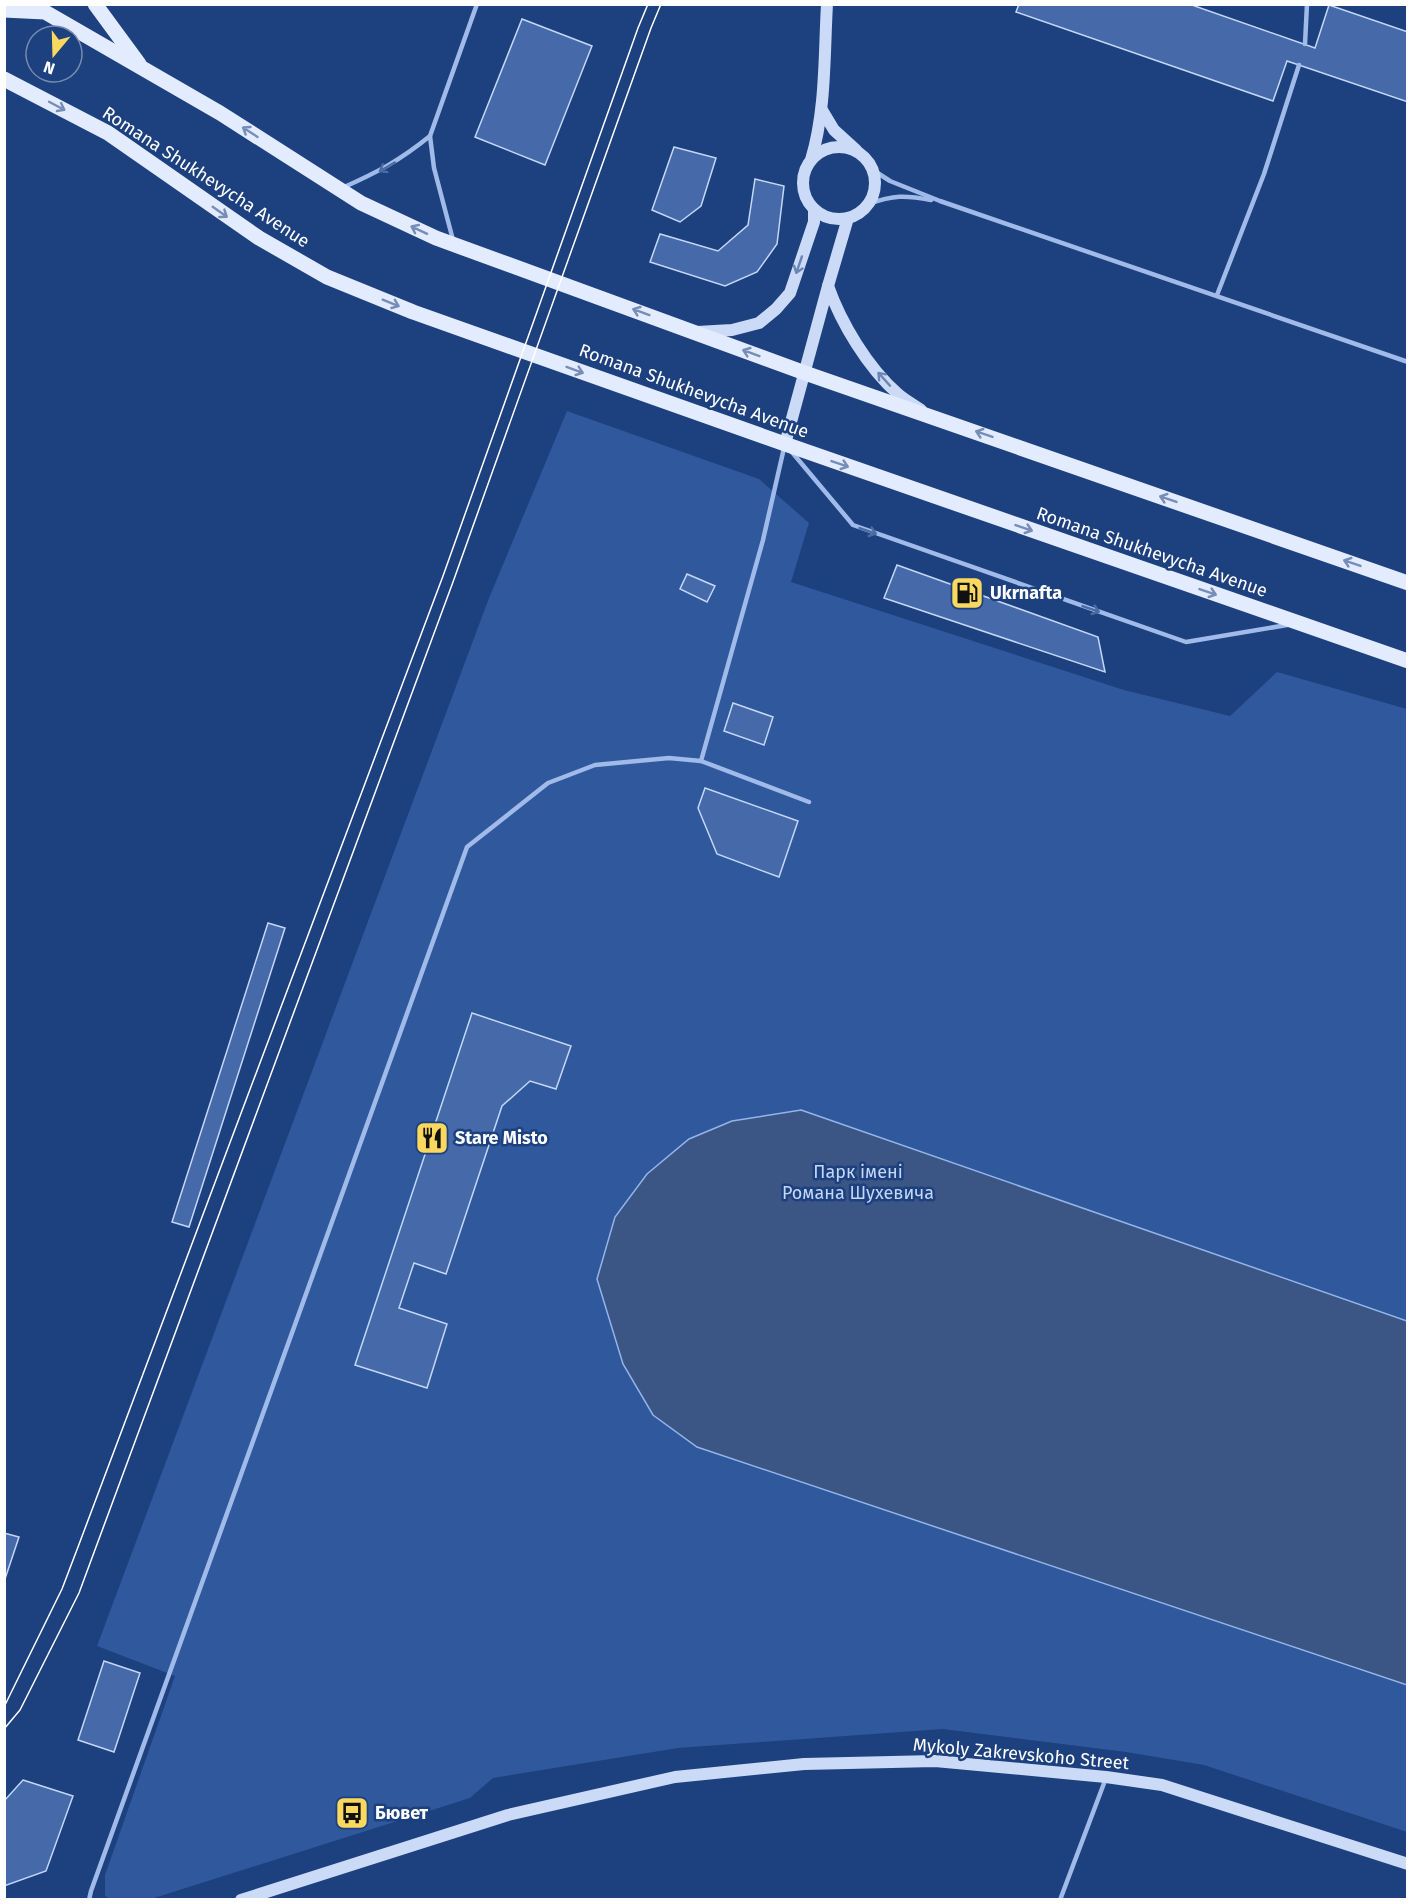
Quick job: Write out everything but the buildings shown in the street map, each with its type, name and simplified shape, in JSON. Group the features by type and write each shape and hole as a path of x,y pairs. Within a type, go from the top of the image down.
{"main road":[{"path":"95,4 143,69"},
{"path":"4,10 45,12 220,113 361,203 436,238 805,373 1407,582"},
{"name":"Romana Shukhevycha Avenue","path":"4,80 108,133 259,238 327,277 413,312 1407,661"}],"street":[{"path":"822,110 834,130 867,160 873,170 874,193 859,213 848,218 836,219 824,216 814,209 803,188 803,175 811,160 819,133 822,110 827,4"},
{"path":"811,160 825,150 836,147 858,152"},
{"path":"696,332 732,330 759,323 776,309 790,293 814,222 814,209"},
{"path":"785,444 848,218"},
{"path":"828,286 847,329 873,367 898,394 930,415"},
{"name":"Mykoly Zakrevskoho Street","path":"241,1899 503,1816 675,1778 804,1764 935,1761 1106,1777 1162,1785 1407,1864"}],"lane":[{"path":"455,244 434,168 430,136 477,4"},
{"path":"1305,44 1307,4"},
{"path":"1217,295 1264,174 1299,65"},
{"path":"339,189 381,171 406,156 430,136"},
{"path":"873,170 890,182 940,201 1407,362"},
{"path":"868,204 888,198 907,196 940,201"},
{"path":"785,444 853,525 1186,642 1297,623"},
{"path":"701,761 763,540 785,444"},
{"path":"89,1899 467,847 548,783 595,765 669,758 701,761 809,802"},
{"path":"1060,1899 1106,1777"}],"green space":[{"name":"Парк імені Романа Шухевича","path":"567,411 759,479 809,523 791,582 1124,690 1230,716 1277,672 1407,709 1407,1832 1204,1765 1126,1752 943,1729 678,1748 493,1778 470,1798 151,1899 111,1899 105,1896 105,1875 175,1676 97,1646 489,598"}],"shaded area":[{"path":"801,1110 1407,1321 1407,1685 697,1447 653,1415 623,1364 597,1279 615,1217 647,1174 689,1139 732,1121"}],"tram line":[{"path":"4,1707 62,1589 78,1547 443,576 648,4"},
{"path":"4,1729 20,1710 79,1593 453,582 661,4"}],"place":[{"name":"Ukrnafta","path":"967,593"},
{"name":"Stare Misto","path":"432,1138"},
{"name":"Бювет","path":"352,1813"}]}
